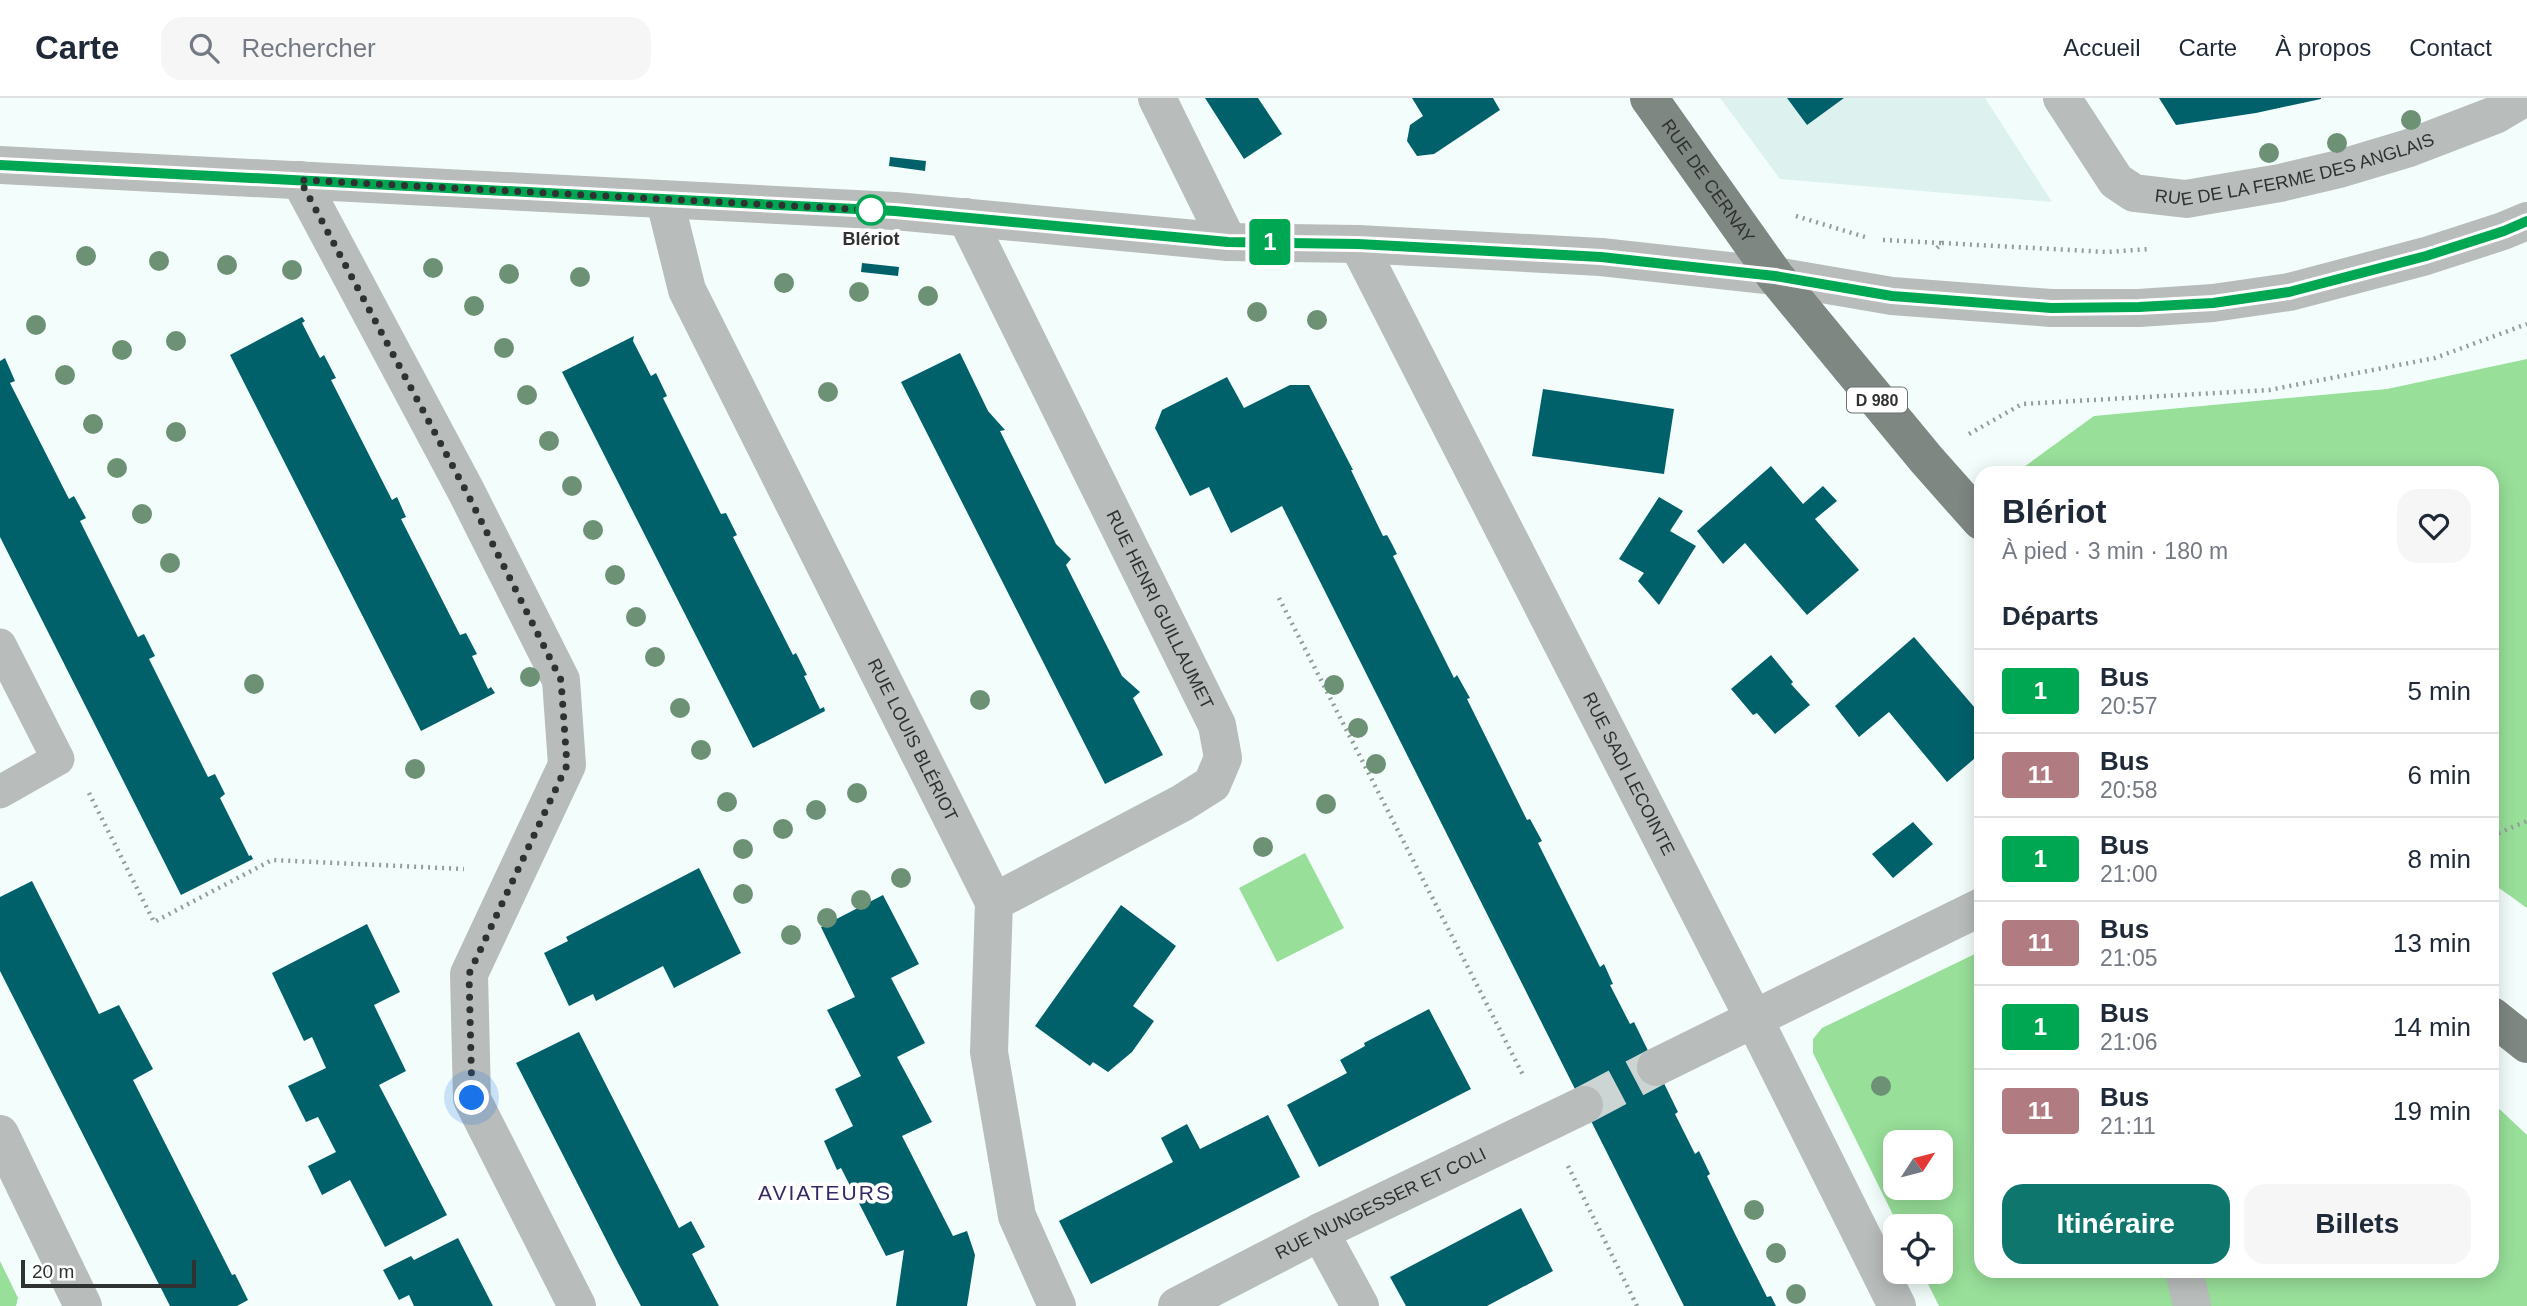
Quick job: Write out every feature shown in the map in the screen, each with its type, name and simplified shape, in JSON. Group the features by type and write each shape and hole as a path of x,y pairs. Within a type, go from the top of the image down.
{"main road":[{"name":"RUE DE CERNAY","path":"1648,98 1775,276 1974,514"},
{"path":"2499,1022 2527,1044"}],"street":[{"path":"1157,98 1228,242"},
{"name":"RUE DE LA FERME DES ANGLAIS","path":"2062,98 2116,181 2134,193 2186,199 2280,183 2409,148 2495,115 2524,98"},
{"path":"0,165 895,211 1228,242 1358,244 1601,257 1775,276 1892,296 2051,308 2213,303 2289,292 2358,275 2491,235 2527,220"},
{"path":"300,180 466,491 561,680 567,765 469,974 472,1098 577,1306"},
{"name":"RUE LOUIS BLÉRIOT","path":"665,201 687,290 994,902 989,1052 1017,1216 1057,1306"},
{"name":"RUE HENRI GUILLAUMET","path":"966,218 1217,725 1223,758 1212,784 1182,803 994,902"},
{"name":"RUE SADI LECOINTE","path":"1358,244 1898,1306"},
{"path":"1657,1067 1974,910"},
{"name":"RUE NUNGESSER ET COLI","path":"1177,1306 1320,1232 1584,1105"},
{"path":"0,1134 83,1306"},
{"path":"1320,1232 1360,1306"},
{"path":"2185,1278 2192,1306"}],"lane":[{"path":"0,645 58,759 0,792"}],"path":[{"path":"1788,209 1796,216 1873,239 1942,243"},
{"path":"1926,459 2022,404 2269,390 2435,358 2527,324"},
{"path":"1279,598 1547,1123 1637,1306"},
{"path":"58,759 74,763 154,922 272,860 462,869 512,886"},
{"path":"2499,833 2527,821"}],"shaded area":[{"path":"1720,98 1985,98 2052,202 1780,179"}],"green space":[{"path":"2527,359 2527,908 2499,888 2499,466 2025,466 2094,416 2387,389"},
{"path":"1305,853 1344,928 1277,962 1239,888"},
{"path":"1974,954 1974,1278 2499,1278 2499,1109 2527,1135 2527,1306 1939,1306 1928,1284 1953,1284 1953,1214 1893,1214 1886,1200 1953,1200 1953,1130 1883,1130 1883,1195 1813,1053 1813,1039 1822,1028"},
{"path":"0,1261 18,1298 16,1306 0,1306"}],"building":[{"path":"1205,98 1258,98 1282,134 1244,159"},
{"path":"1412,98 1493,98 1500,110 1434,154 1417,156 1407,141 1410,125 1423,116"},
{"path":"1787,98 1844,98 1807,125"},
{"path":"2159,98 2321,99 2256,113 2176,125"},
{"path":"890,157 926,161 925,171 889,166"},
{"path":"862,263 899,267 898,276 861,272"},
{"path":"302,317 305,321 302,323 320,358 324,355 336,378 331,380 392,500 397,497 406,517 401,519 460,635 466,633 477,654 472,656 488,689 491,687 495,693 421,731 230,355"},
{"path":"634,336 633,341 651,376 656,373 667,396 663,398 721,514 726,513 737,535 733,537 793,655 796,653 807,675 804,676 820,709 824,707 825,711 753,748 562,372"},
{"path":"960,353 988,411 1005,430 1000,431 1056,544 1071,559 1066,565 1122,676 1140,692 1133,698 1163,755 1105,784 901,382"},
{"path":"5,358 15,381 10,383 69,499 74,496 86,518 80,521 138,637 144,634 155,656 149,659 208,777 215,774 225,794 220,798 253,859 181,895 0,537 0,361"},
{"path":"1227,377 1244,408 1290,385 1309,385 1353,470 1383,536 1387,535 1397,554 1393,556 1454,678 1457,675 1470,698 1467,699 1527,820 1530,819 1542,841 1538,843 1600,967 1604,964 1613,984 1610,985 1630,1024 1634,1022 1678,1112 1675,1114 1695,1154 1699,1151 1710,1174 1707,1176 1736,1236 1767,1297 1771,1296 1776,1306 1684,1306 1282,506 1231,533 1209,487 1190,496 1155,428 1162,410"},
{"path":"1543,389 1674,409 1664,474 1532,456"},
{"path":"1771,466 1803,504 1823,486 1837,501 1815,519 1859,570 1807,615 1745,543 1723,564 1697,531"},
{"path":"1659,497 1683,511 1670,531 1696,546 1659,605 1638,581 1644,573 1619,559"},
{"path":"1914,637 1974,707 1974,759 1947,782 1889,712 1859,737 1835,706"},
{"path":"1771,655 1810,705 1775,734 1757,713 1753,715 1731,689"},
{"path":"1913,822 1933,844 1893,878 1872,854"},
{"path":"699,868 741,953 674,988 663,966 596,1001 593,994 569,1006 544,953 568,941 566,937"},
{"path":"32,881 99,1014 119,1005 153,1069 133,1080 232,1275 235,1274 248,1300 237,1306 170,1306 0,971 0,897"},
{"path":"883,895 919,964 891,978 925,1043 897,1057 932,1122 902,1136 953,1236 967,1231 975,1255 967,1306 896,1306 904,1250 886,1256 841,1168 837,1170 824,1141 853,1126 835,1089 861,1076 827,1010 855,997 821,927"},
{"path":"1121,905 1176,946 1133,1006 1154,1021 1132,1052 1108,1072 1093,1062 1090,1066 1035,1026"},
{"path":"367,924 400,992 374,1005 406,1071 379,1085 447,1215 385,1247 350,1180 322,1195 308,1166 336,1152 318,1117 306,1122 288,1086 326,1068 312,1037 304,1041 272,973"},
{"path":"1429,1009 1471,1089 1319,1167 1287,1105 1347,1073 1340,1060 1365,1046 1364,1043"},
{"path":"579,1032 679,1228 691,1221 705,1247 692,1254 719,1306 641,1306 616,1259 516,1063"},
{"path":"1268,1115 1300,1177 1091,1284 1059,1221 1173,1162 1161,1138 1187,1124 1200,1149"},
{"path":"1521,1208 1553,1271 1487,1306 1406,1306 1390,1277"},
{"path":"458,1238 493,1306 414,1306 409,1295 399,1300 383,1270 411,1256 414,1260"}],"tunnel":[{"path":"1584,1105 1656,1067"}],"bus line":[{"name":"1","path":"0,165 895,211 1228,242 1358,244 1601,257 1775,276 1892,296 2051,308 2213,303 2289,292 2426,256 2527,221"}],"place":[{"name":"Blériot","path":"871,210"}],"district":[{"name":"AVIATEURS","path":"825,1192"}],"route":[{"path":"472,1098 469,974 567,765 561,680 466,491 300,180 871,210"}]}
